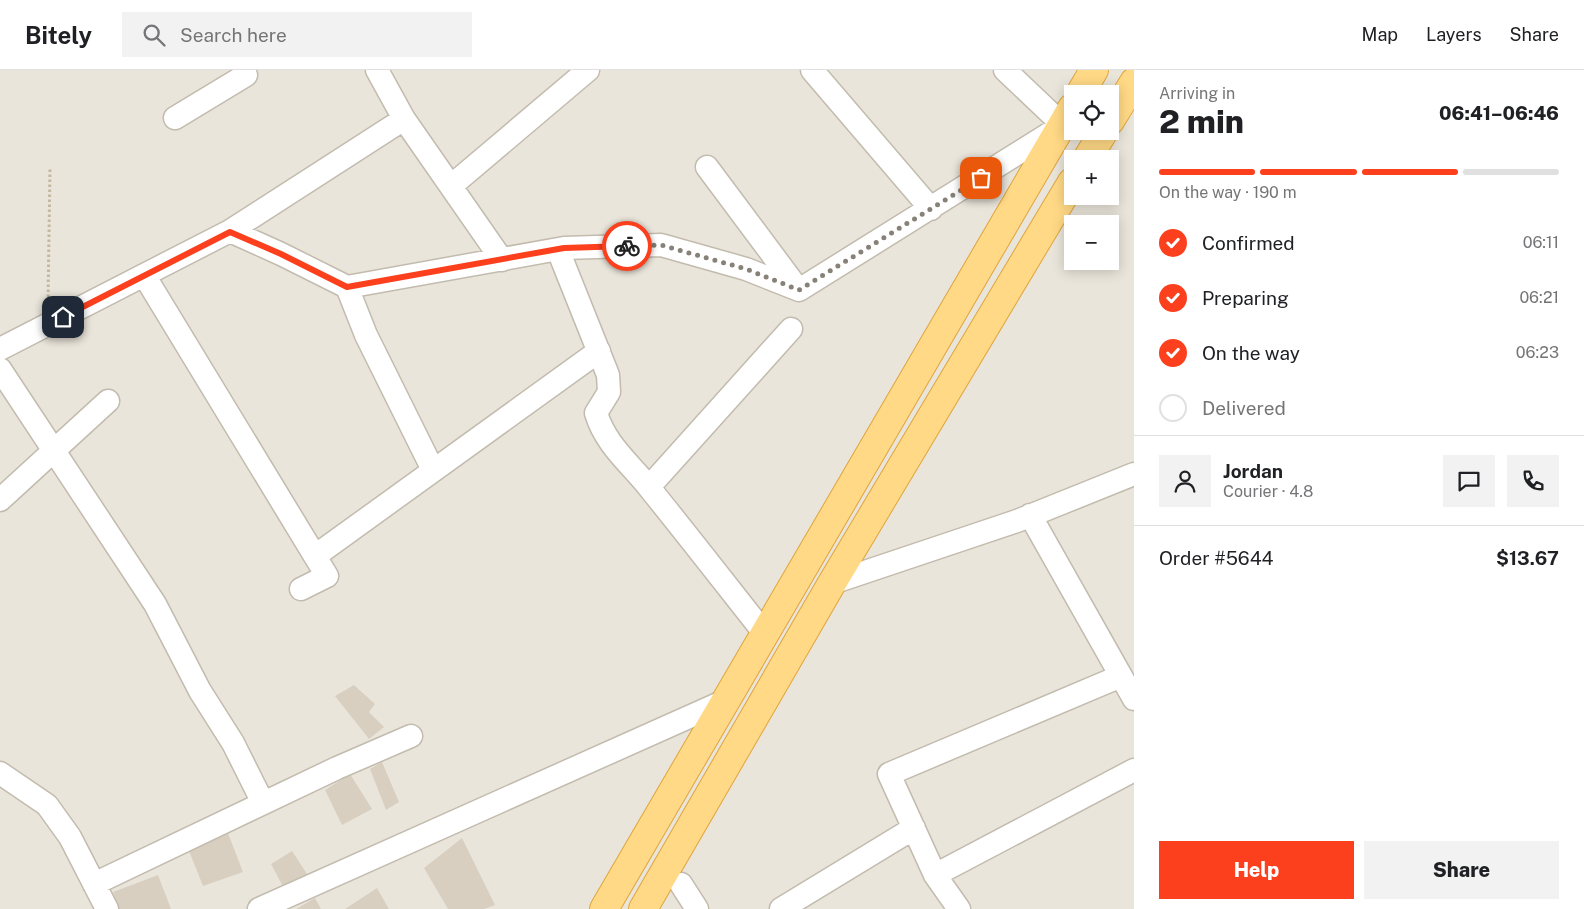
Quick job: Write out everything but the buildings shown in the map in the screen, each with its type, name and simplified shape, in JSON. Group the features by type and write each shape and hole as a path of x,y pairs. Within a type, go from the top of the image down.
{"highway":[{"path":"1085,85 1094,70"},
{"path":"1119,106 1134,82"},
{"path":"604,909 1064,123"},
{"path":"644,909 832,583 1064,195"}],"street":[{"path":"377,70 404,119 502,260"},
{"path":"451,186 588,70"},
{"path":"812,70 931,209"},
{"path":"1005,70 1064,113"},
{"path":"175,118 247,72"},
{"path":"0,349 230,232 404,119"},
{"path":"799,290 931,209 1064,119"},
{"path":"707,167 799,290"},
{"path":"230,232 281,254 347,287 458,266 558,250 661,245 746,269 799,290"},
{"path":"558,250 608,375 609,392 596,413 610,445 649,487 765,634"},
{"path":"144,275 327,576 301,589"},
{"path":"347,287 366,335 433,470"},
{"path":"649,487 791,329"},
{"path":"316,556 599,351"},
{"path":"0,369 155,604 200,691 233,743 263,803"},
{"path":"0,500 108,401"},
{"path":"832,583 1030,515 1134,474"},
{"path":"1030,515 1134,699"},
{"path":"960,909 935,875 889,774 1121,676"},
{"path":"259,909 727,700"},
{"path":"94,884 263,803 411,736"},
{"path":"935,875 1134,770"},
{"path":"5,783 47,805 70,837 107,909"},
{"path":"781,909 914,828"},
{"path":"681,884 697,909"}],"path":[{"path":"47,325 50,168"}],"shaded area":[{"path":"0,70 1134,70 1134,909 0,909"}],"way so far":[{"path":"627,246 661,245 746,269 799,290 981,178"}],"route":[{"path":"63,317 230,232 281,254 347,287 564,248 627,246"}]}
